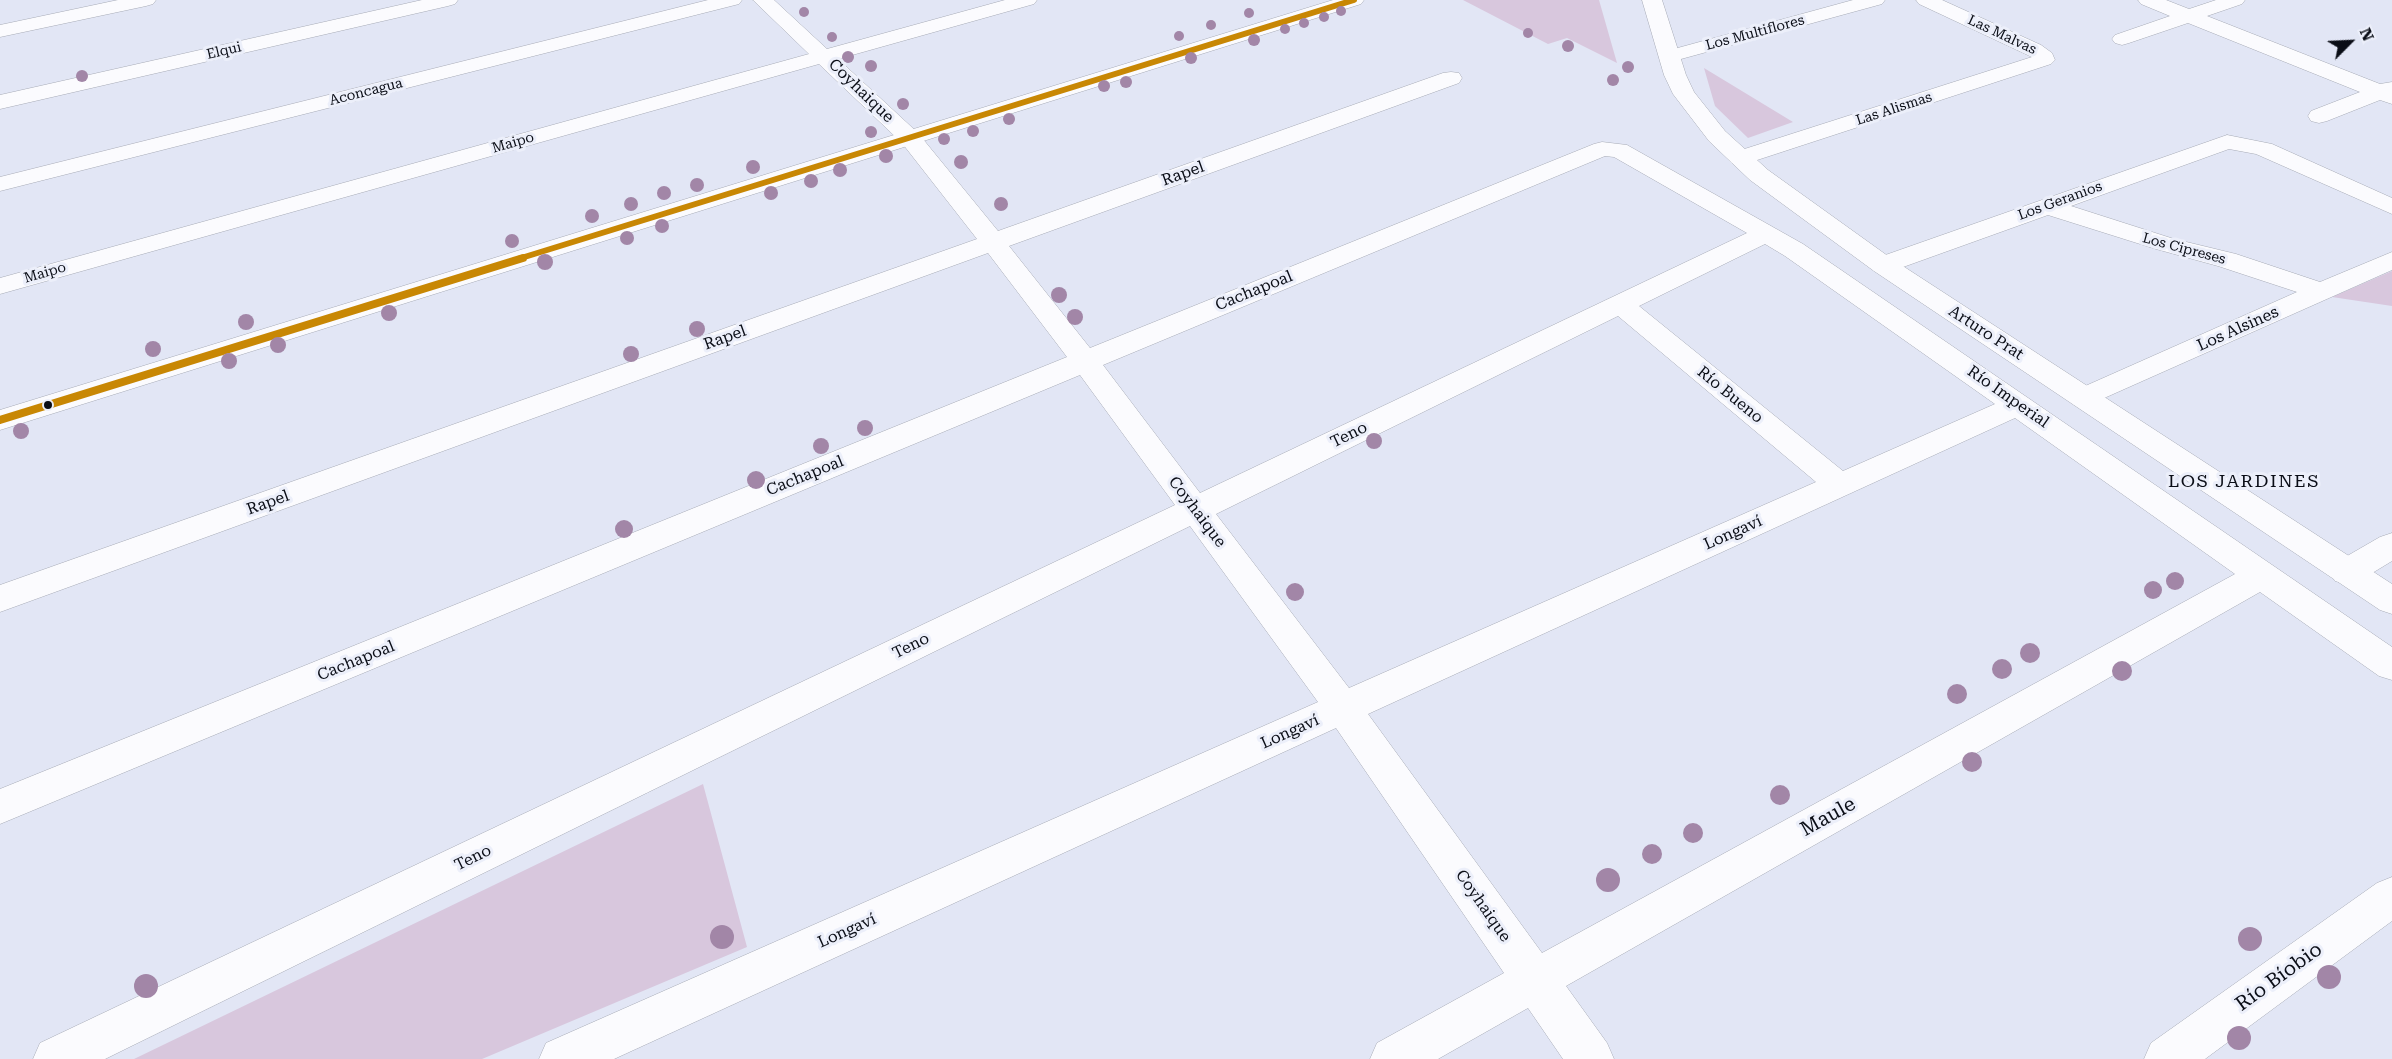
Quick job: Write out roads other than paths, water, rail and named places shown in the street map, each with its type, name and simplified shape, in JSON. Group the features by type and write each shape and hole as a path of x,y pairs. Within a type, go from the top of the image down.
{"street":[{"path":"0,31 146,0"},
{"name":"Elqui","path":"0,102 448,0"},
{"name":"Aconcagua","path":"0,184 732,0"},
{"name":"Coyhaique","path":"763,0 910,138 993,242 1085,361 1343,708 1591,1059"},
{"name":"Maipo","path":"0,286 1027,0"},
{"path":"0,420 1354,0"},
{"name":"Arturo Prat","path":"1652,0 1684,94 1717,136 1798,206 2392,601"},
{"name":"Los Multiflores","path":"1670,56 1875,0"},
{"name":"Las Malvas","path":"1926,0 2034,49 2045,57"},
{"path":"2148,0 2388,92"},
{"path":"2122,39 2235,0"},
{"name":"Las Alismas","path":"1740,158 2039,62 2045,57"},
{"name":"Rapel","path":"0,599 1451,78"},
{"path":"2319,116 2388,92"},
{"name":"Los Geranios","path":"1883,264 2218,144 2239,142 2264,149 2392,207"},
{"name":"Río Imperial","path":"1611,149 1626,154 1766,234 1830,274 2392,666"},
{"name":"Cachapoal","path":"0,807 1595,151 1611,149"},
{"name":"Los Cipreses","path":"2046,206 2165,244 2227,260 2322,292"},
{"name":"Teno","path":"56,1059 1766,234"},
{"name":"Los Alsines","path":"2085,398 2392,260"},
{"name":"Río Bueno","path":"1620,304 1840,485"},
{"name":"Longaví","path":"562,1059 2018,405"},
{"path":"2347,572 2392,545"},
{"name":"Maule","path":"1394,1059 2262,575"},
{"name":"Río Bíobio","path":"2167,1059 2392,896"}],"district":[{"name":"LOS JARDINES","path":"2244,482"}]}
